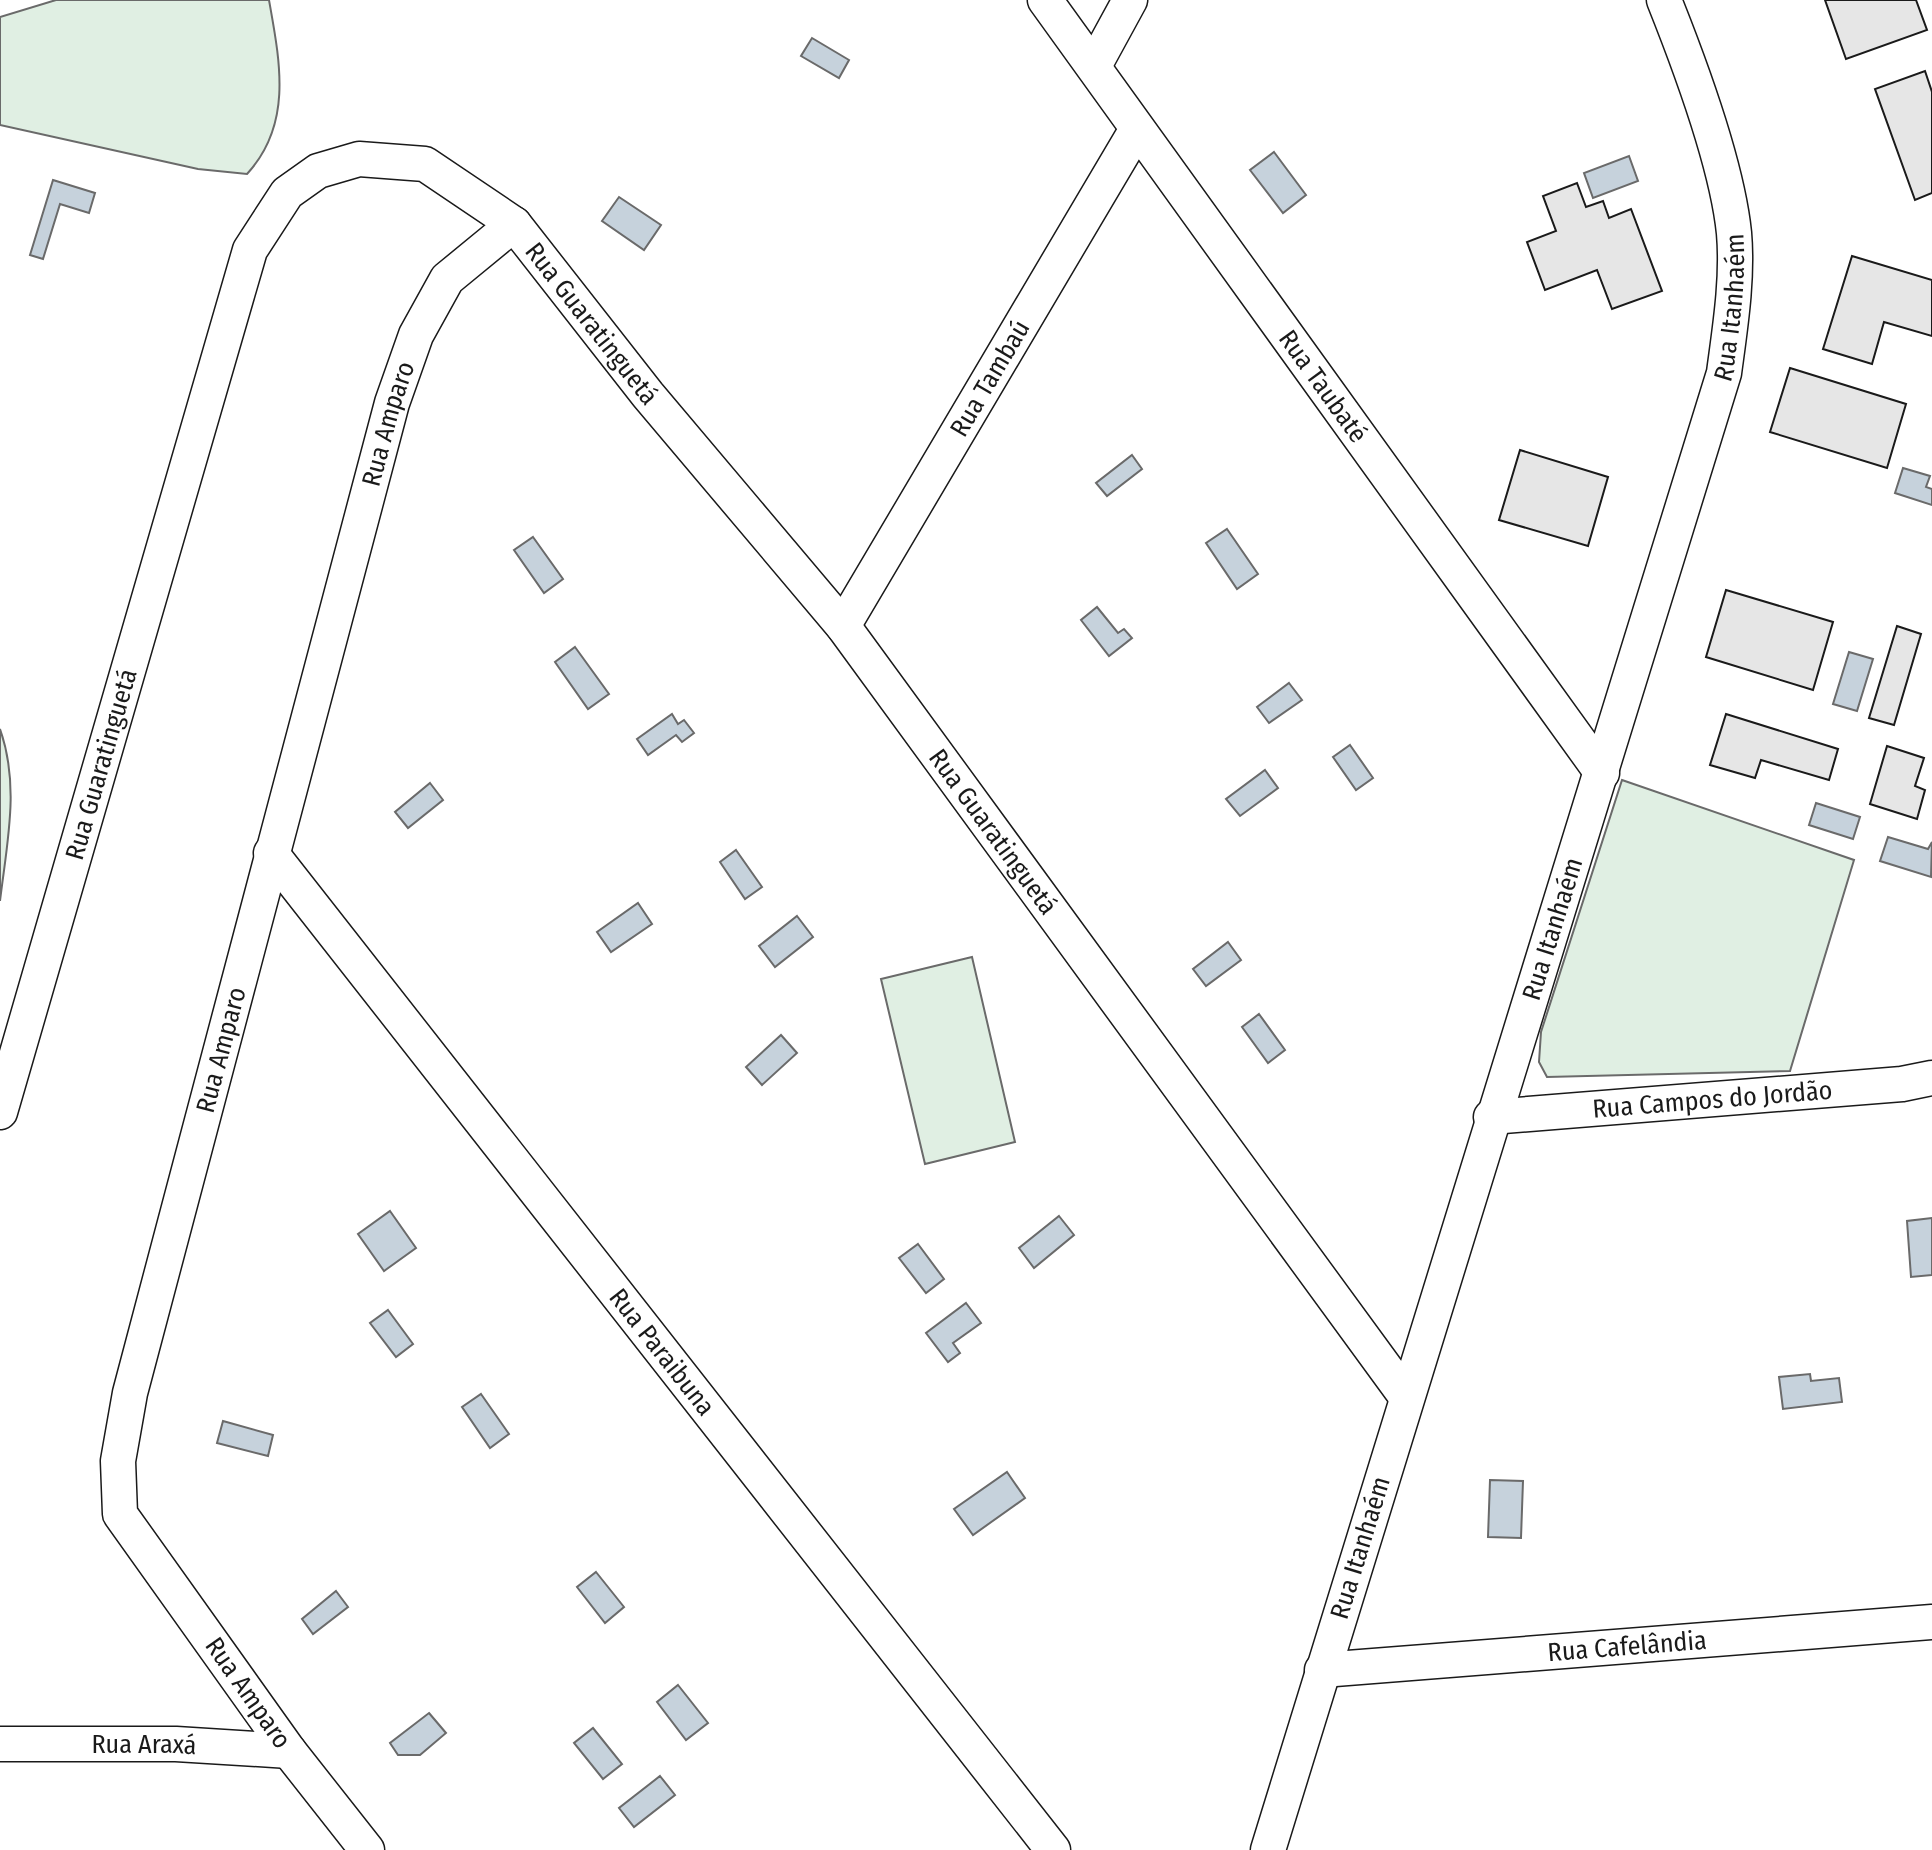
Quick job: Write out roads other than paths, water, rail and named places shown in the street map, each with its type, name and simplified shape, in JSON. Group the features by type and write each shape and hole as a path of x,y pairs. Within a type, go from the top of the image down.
{"street":[{"name":"Rua Taubaté","path":"1045,0 1602,773"},
{"path":"1094,66 1130,0"},
{"name":"Rua Itanhaém","path":"1268,1850 1405,1395 1602,773 1724,373 1732,312 1734,233 1715,149 1664,0"},
{"name":"Rua Tambaú","path":"843,626 1137,129"},
{"name":"Rua Guaratinguetá","path":"0,1112 250,250 287,193 318,171 359,159 425,164 514,224 648,395 843,626 1405,1395"},
{"name":"Rua Amparo","path":"367,1850 289,1751 120,1514 118,1461 130,1393 392,403 416,335 447,279 514,224"},
{"name":"Rua Paraibuna","path":"271,853 1053,1850"},
{"name":"Rua Campos do Jordão","path":"1491,1117 1902,1084 1932,1078"},
{"name":"Rua Cafelândia","path":"1322,1670 1932,1622"},
{"name":"Rua Araxá","path":"0,1744 176,1744 289,1751"}]}
